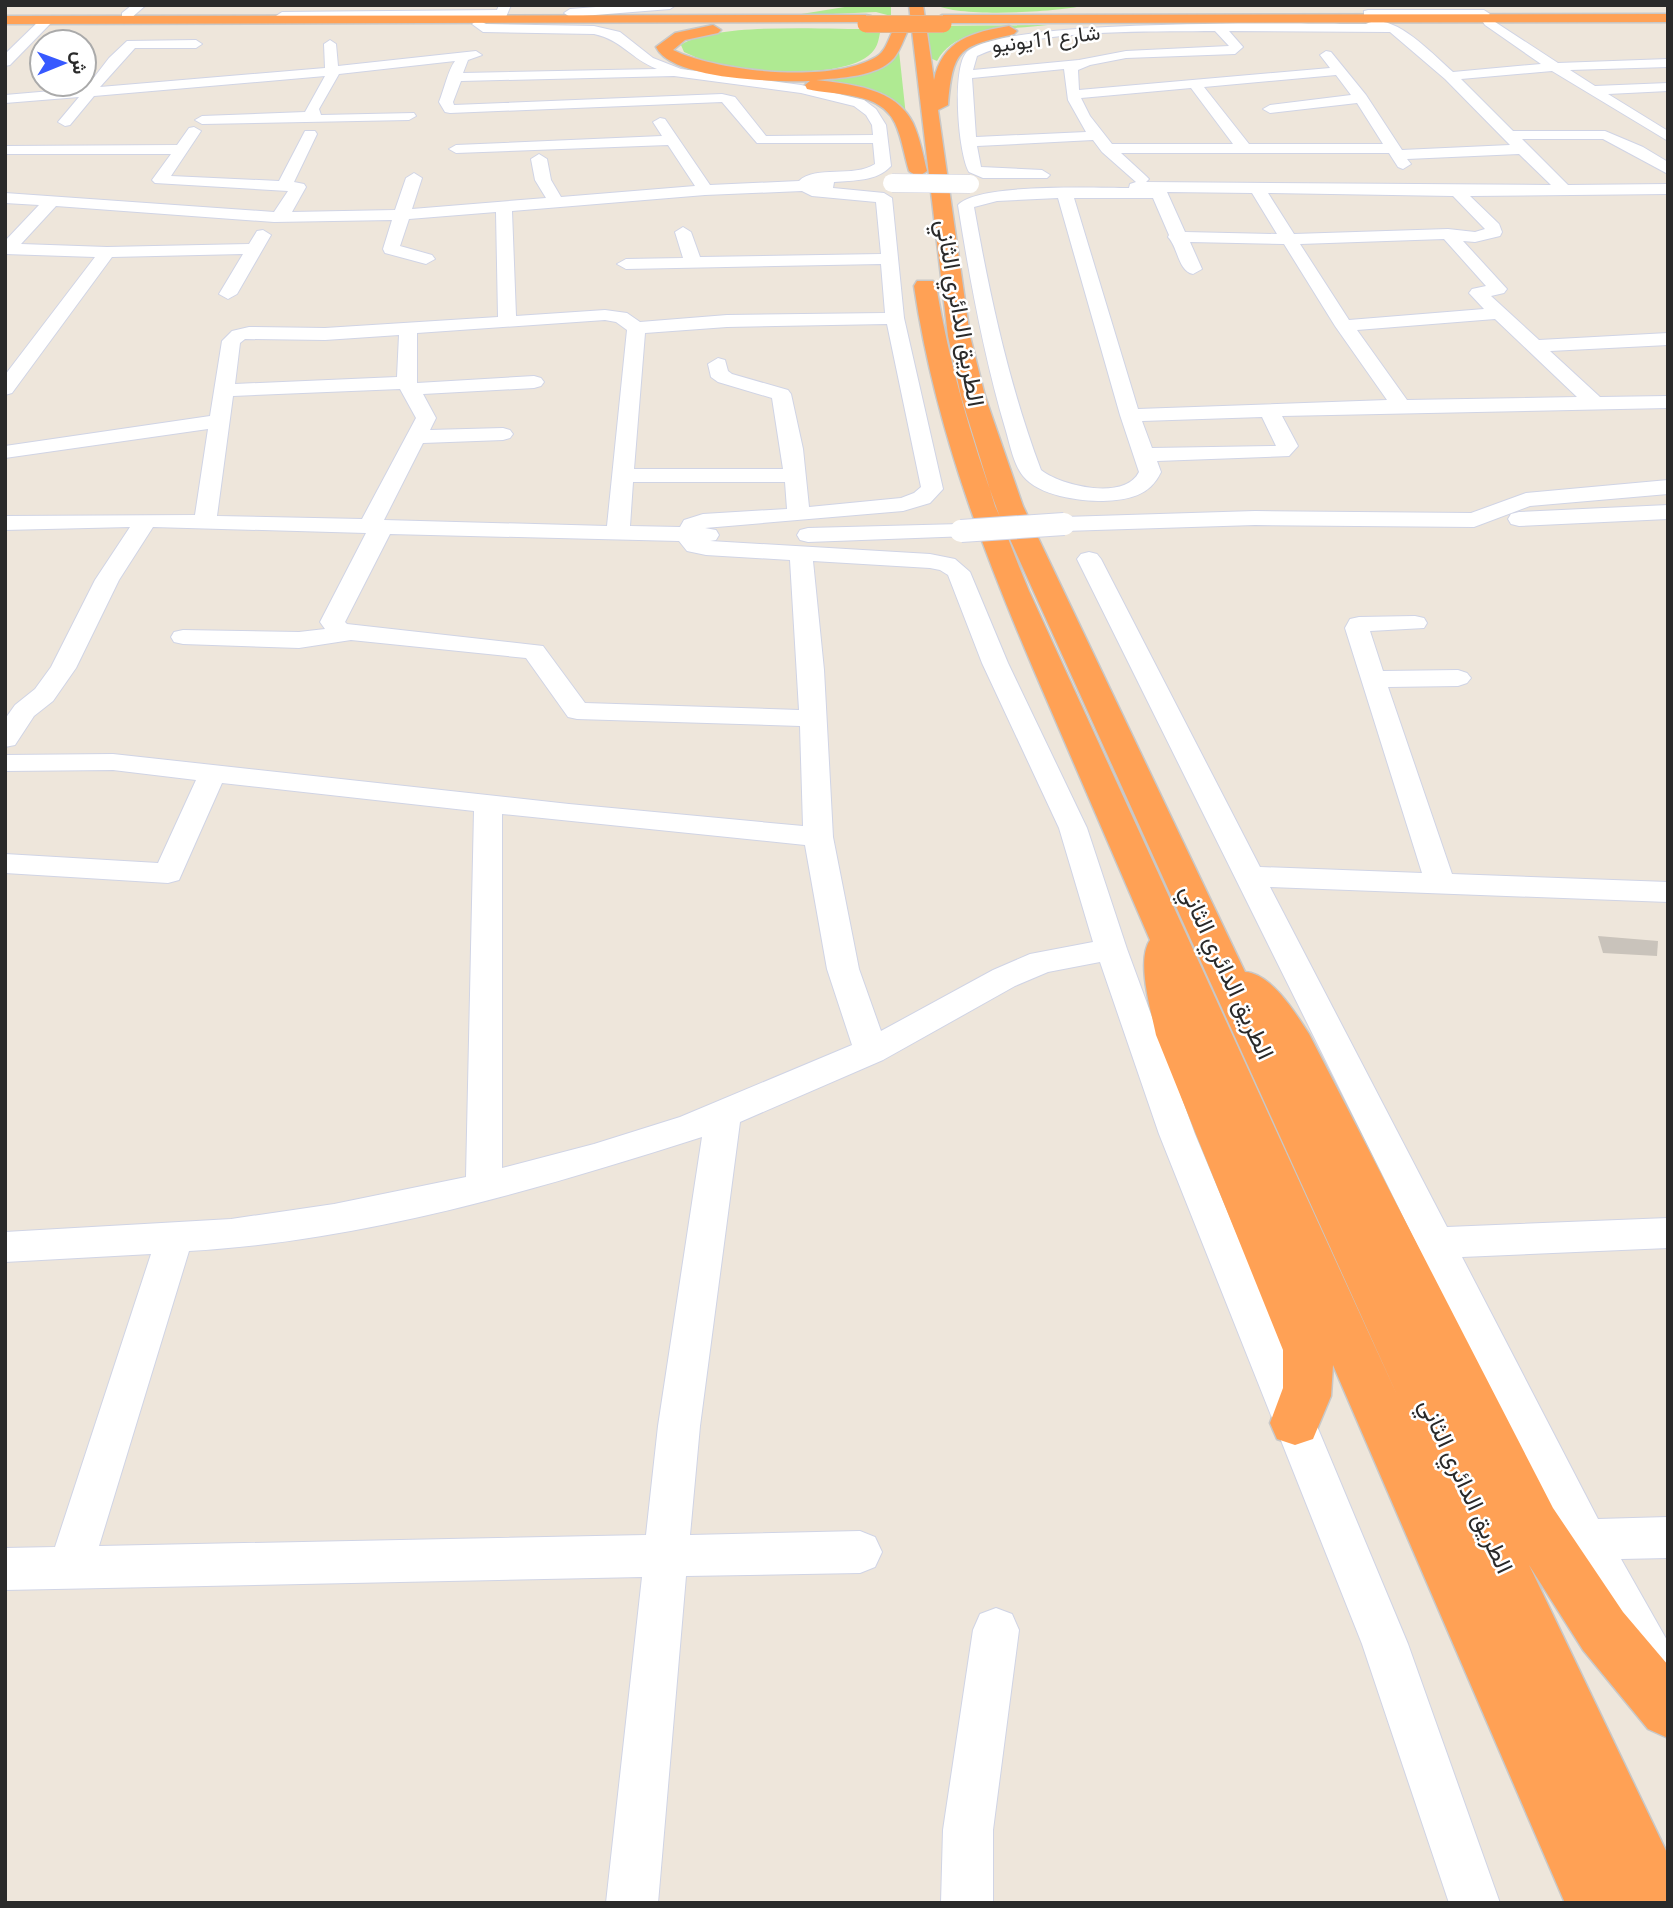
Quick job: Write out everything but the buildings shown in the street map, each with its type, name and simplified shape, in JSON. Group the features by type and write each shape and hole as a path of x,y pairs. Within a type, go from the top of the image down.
{"highway":[{"path":"5,20 424,19 800,14 850,5"},
{"name":"الطريق الدائري الثاني","path":"920,21 924,34 921,5"},
{"path":"978,19 1077,13 1108,5"},
{"path":"1142,5 1151,16"},
{"path":"352,10 424,19"},
{"path":"47,20 482,26 596,14 866,22 1151,16 1225,24 1377,19 1668,18"},
{"path":"596,14 631,31 663,59 701,71 842,89 883,101 941,156"},
{"path":"1377,19 1402,14"},
{"path":"660,16 841,24"},
{"path":"646,46 645,33 660,16"},
{"path":"866,22 720,29 680,36 664,47 667,53 676,59 713,69 754,75 825,75 848,72 882,60 920,21 1151,16 1350,22 1485,18 1668,18"},
{"path":"941,156 944,63 954,49 990,34 1011,30 1144,26 1151,16"},
{"name":"الطريق الدائري الثاني","path":"920,21 941,156 950,278 961,344 992,459 1028,549 1658,1903"},
{"name":"الطريق الدائري الثاني","path":"941,156 922,253 934,350 952,420 978,499 1032,632 1597,1903"},
{"path":"1164,926 1166,989 1176,1035 1307,1350 1310,1365 1308,1396 1295,1423"},
{"path":"1222,961 1262,1000 1294,1044 1516,1492 1548,1549 1603,1631 1668,1709"}],"street":[{"path":"5,62 61,5"},
{"path":"126,16 140,5"},
{"path":"1165,5 1194,13 1258,10 1485,18"},
{"path":"1470,5 1554,67 1664,135"},
{"path":"47,20 352,10 504,10 660,16"},
{"path":"1350,22 1393,28 1450,76 1564,190"},
{"path":"967,75 1078,64 1119,57 1230,51 1237,47 1225,24"},
{"name":"شارع 11يونيو","path":"1161,190 1141,179 1063,182 978,172 941,156 965,106 968,61 976,49 1009,40 1045,35 1225,24 1311,38 1393,28"},
{"path":"482,52 482,26 601,30 617,35 648,61 678,73"},
{"path":"1045,35 1065,46"},
{"path":"1311,38 1361,98 1422,191"},
{"path":"5,44 23,44"},
{"path":"98,83 116,58 132,44 196,44"},
{"path":"285,185 310,134 316,117 316,101 329,86 332,71 330,44"},
{"path":"601,46 628,44"},
{"path":"98,92 332,71 482,52"},
{"path":"482,52 458,65 446,102 450,109 722,98 730,100 759,139 764,141 881,139"},
{"path":"1450,76 1554,67 1668,63"},
{"path":"1078,64 1071,71 1082,114 1095,136 1141,179"},
{"path":"1076,94 1339,71"},
{"path":"456,77 678,73 801,89 850,100 871,112 879,125 884,166 877,173 810,180 806,182 807,186"},
{"path":"132,206 160,180 182,149 220,80"},
{"path":"1194,83 1246,148"},
{"path":"1271,85 1297,106"},
{"path":"1595,90 1661,88 1668,96"},
{"path":"5,99 28,97"},
{"path":"65,122 87,98"},
{"path":"1270,109 1361,98"},
{"path":"649,103 705,190"},
{"path":"192,128 316,117 408,116"},
{"path":"1546,120 1564,135"},
{"path":"290,136 310,134"},
{"path":"1510,135 1664,135"},
{"path":"1605,135 1638,150 1668,169"},
{"path":"941,156 1095,136"},
{"path":"456,149 671,140"},
{"path":"1107,149 1246,148 1396,152 1523,149"},
{"path":"5,150 182,149"},
{"path":"539,159 552,209"},
{"path":"414,178 391,248 426,259"},
{"path":"160,180 294,185 299,190 277,217 228,294"},
{"path":"1063,182 1150,477 1146,484 1134,490 1118,493 1072,492 1043,484 1030,469 999,373 981,292 967,202 1063,182 1161,190"},
{"path":"552,209 632,196 705,190 892,183 1161,190 1668,189"},
{"path":"807,186 812,191 884,198 895,318 932,489 922,498 910,503 799,515 703,521 692,525 688,535 692,544 700,547 936,562 947,564 958,572 995,663 1073,828 1111,949 1187,1158 1418,1732 1475,1903"},
{"path":"1161,190 1176,237 1193,269"},
{"path":"1258,190 1343,326 1401,406"},
{"path":"1176,237 1291,239 1448,234 1475,237 1494,232 1457,191"},
{"path":"632,196 636,213"},
{"path":"5,198 277,217 403,215 504,207 552,209 600,216"},
{"path":"53,200 7,249 107,252 256,249"},
{"path":"504,207 507,323"},
{"path":"682,232 693,262"},
{"path":"1448,234 1497,287 1478,293 1596,404"},
{"path":"5,389 13,368 107,252"},
{"path":"626,264 890,259"},
{"path":"1343,326 1498,313"},
{"path":"205,522 231,341 239,335 325,334 614,315 636,328 727,321 895,318"},
{"path":"348,634 339,631 332,622 426,418 410,386 408,328"},
{"path":"618,533 636,328"},
{"path":"1532,346 1668,339"},
{"path":"718,364 718,373 726,378 780,394 796,476 799,515"},
{"path":"224,390 534,382"},
{"path":"1130,415 1401,406 1668,402"},
{"path":"1144,455 1282,452 1287,446 1269,411"},
{"path":"5,452 218,421"},
{"path":"415,437 503,434"},
{"path":"622,474 796,476"},
{"path":"1486,517 1499,509 1526,500 1668,486"},
{"path":"5,523 146,520 688,535 828,535 1255,518 1551,519 1668,512"},
{"path":"5,739 24,711 44,695 63,668 107,580 146,520"},
{"path":"801,554 811,670 818,837 843,969 871,1051"},
{"path":"1088,559 1586,1540 1668,1688"},
{"path":"1415,623 1359,624 1357,628 1440,883"},
{"path":"183,637 299,640 348,634 534,651 577,711 811,718"},
{"path":"1372,679 1458,678"},
{"path":"5,763 113,762 818,837"},
{"path":"5,863 168,873 213,772"},
{"path":"484,1187 488,803"},
{"path":"1247,876 1668,892"},
{"path":"5,1247 231,1234 334,1219 484,1187 594,1158 723,1116 871,1051 1004,978 1041,962 1111,949"},
{"path":"632,1903 665,1556 692,1323 723,1116"},
{"path":"1434,1243 1668,1233"},
{"path":"70,1569 175,1237"},
{"path":"1586,1540 1668,1537"},
{"path":"5,1569 860,1552"},
{"path":"967,1903 968,1830 996,1630"}],"green space":[{"path":"857,5 891,5 891,16 876,12 789,16"},
{"path":"936,5 1087,5 1033,12 987,13"},
{"path":"1048,25 971,35 946,49 937,61 930,58 927,26"},
{"path":"881,29 876,48 863,59 847,66 807,71 764,71 719,65 684,52 681,45 698,37 747,30"},
{"path":"899,51 906,116 894,104 811,82 742,76 802,76 846,71 867,67"}]}
